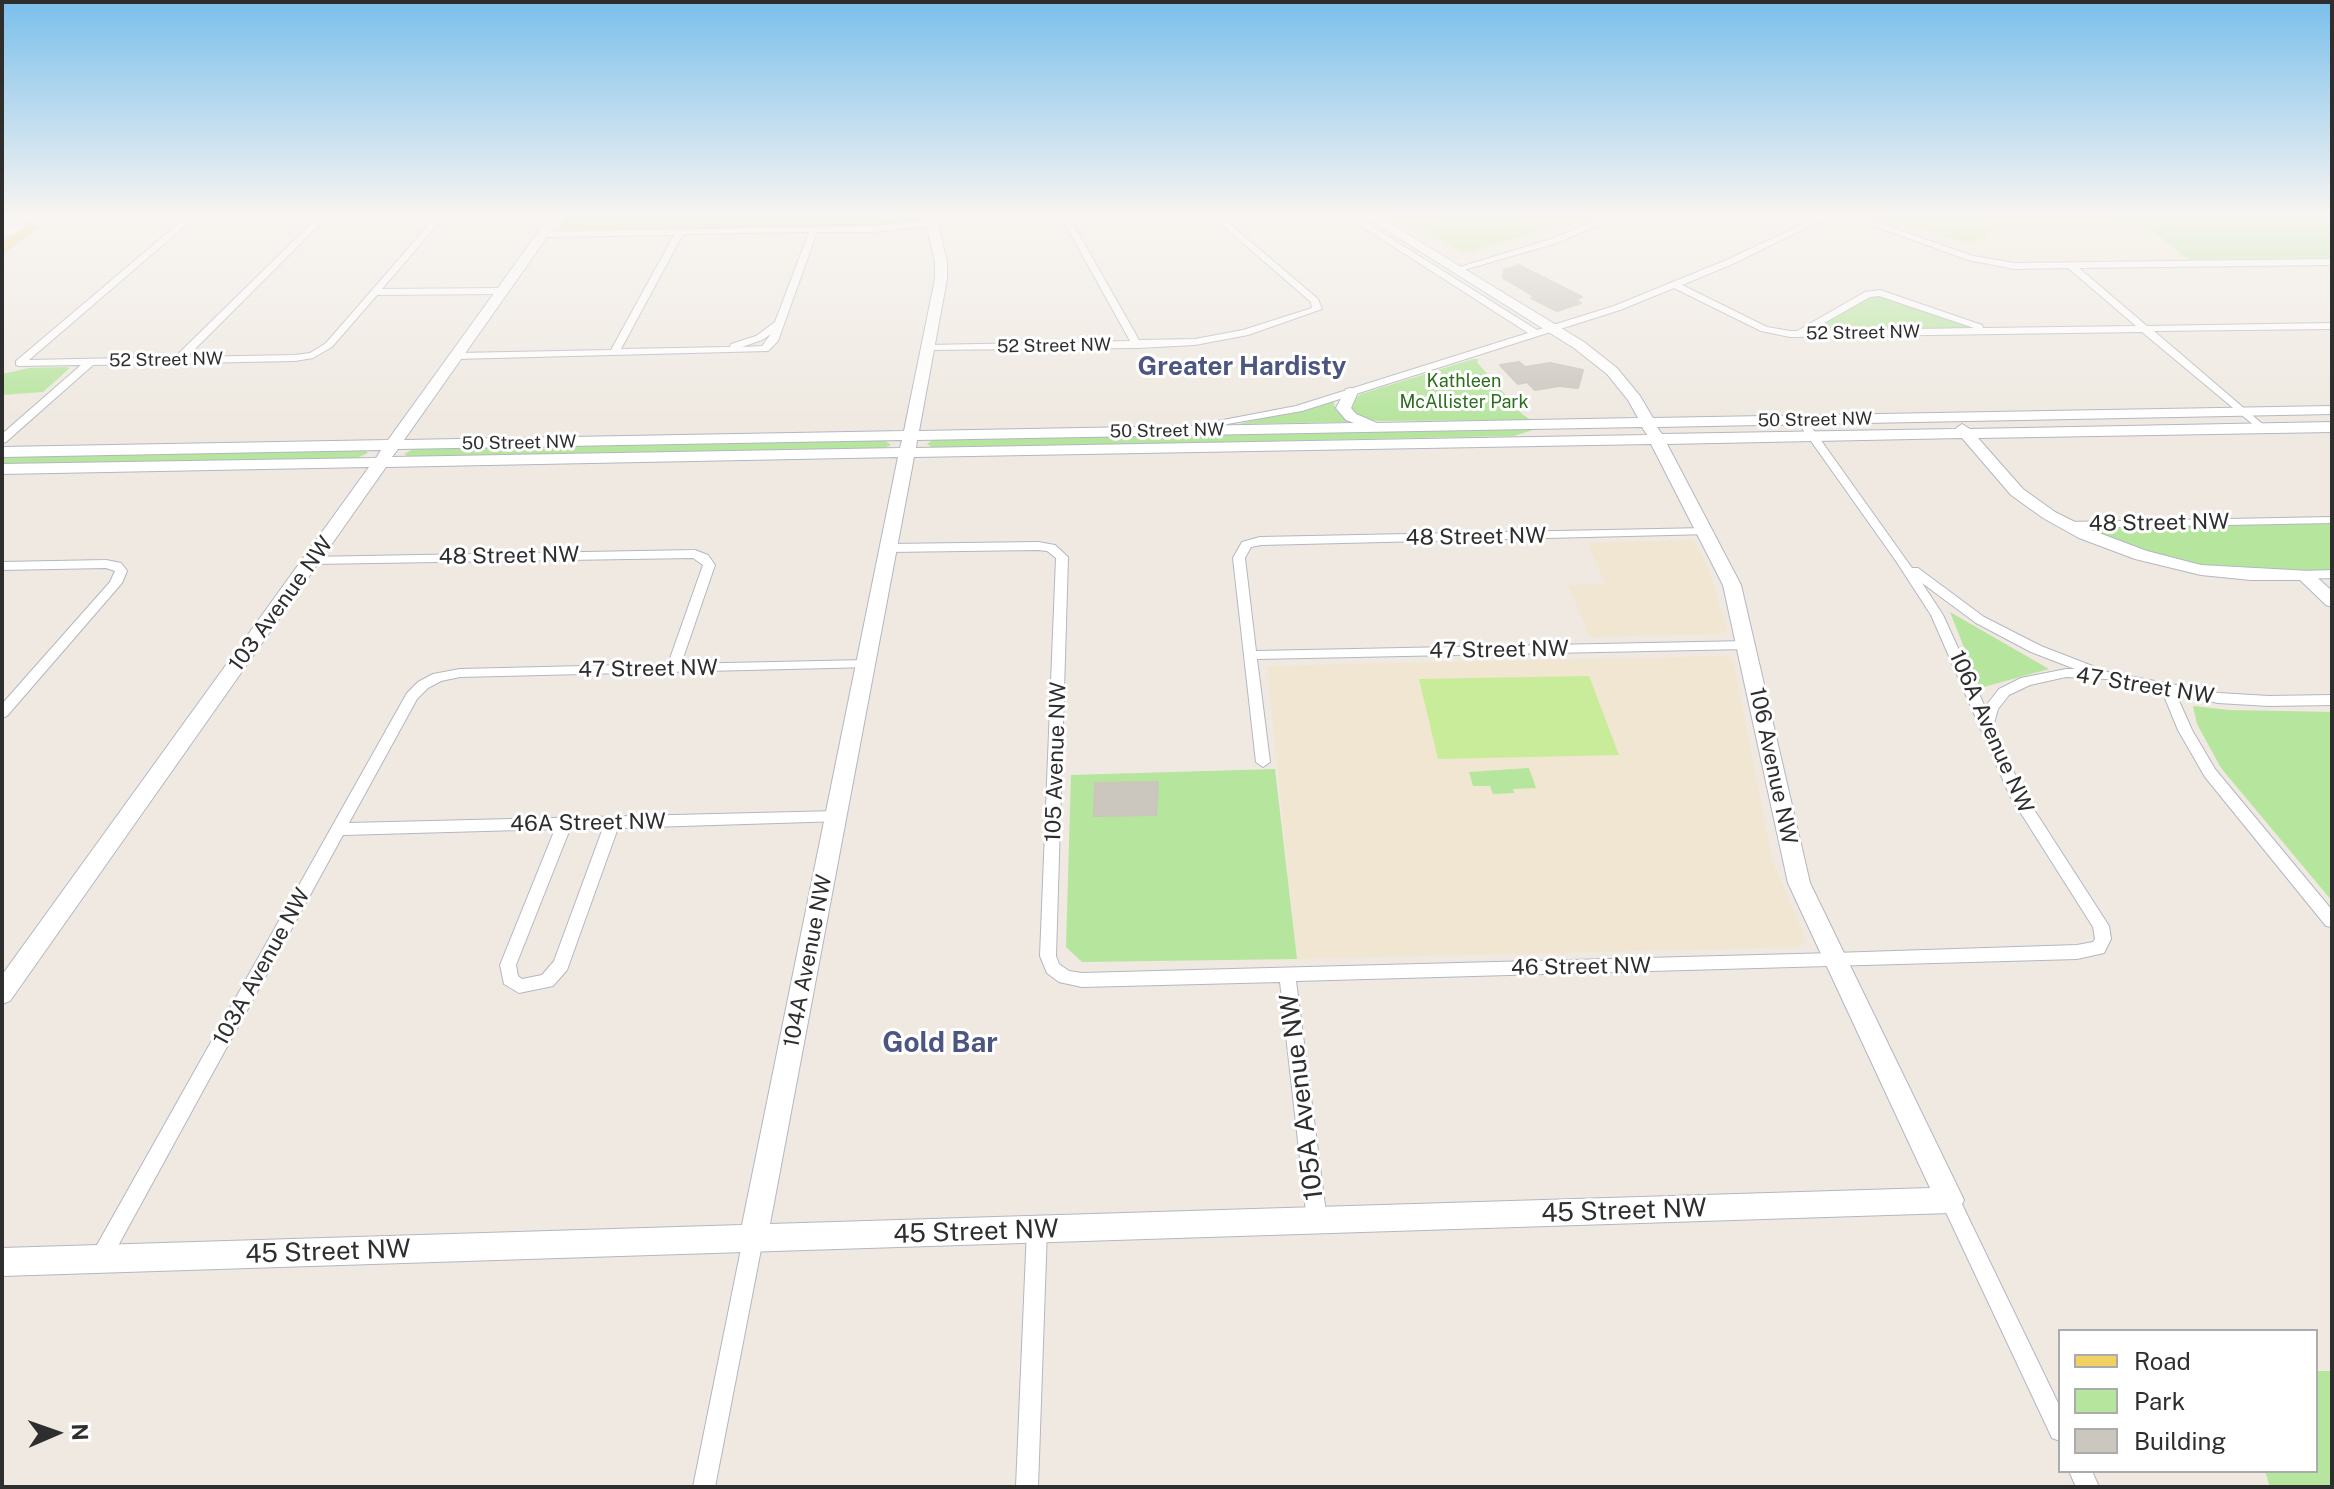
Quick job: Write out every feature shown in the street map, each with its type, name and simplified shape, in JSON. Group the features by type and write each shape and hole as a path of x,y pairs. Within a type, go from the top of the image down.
{"street":[{"name":"52 Street NW","path":"114,282 19,363 295,358 313,355 329,345 374,292"},
{"path":"178,360 257,282"},
{"path":"374,292 382,282"},
{"name":"103 Avenue NW","path":"2,994 509,282"},
{"path":"614,353 652,282"},
{"path":"457,356 765,349 773,341 795,282"},
{"name":"104A Avenue NW","path":"704,1487 940,282"},
{"path":"1102,282 1137,345"},
{"name":"52 Street NW","path":"928,348 1137,345 1229,337 1310,314 1318,307 1315,301 1293,282"},
{"path":"1455,282 1536,334"},
{"name":"106 Avenue NW","path":"1475,282 1591,354 1627,388 1706,532 1732,585 1794,867 1834,960 2058,1426"},
{"path":"1184,430 1265,417 1351,392 1628,305 1681,282"},
{"path":"2090,282 2262,429"},
{"path":"1675,285 1764,329 1797,335"},
{"path":"374,292 503,291"},
{"name":"52 Street NW","path":"1797,335 1868,294 1880,293 1989,331"},
{"path":"705,352 751,341 780,323"},
{"name":"52 Street NW","path":"1797,335 2332,326"},
{"path":"2,440 90,362"},
{"path":"1595,424 1625,413 1627,388"},
{"path":"1351,392 1344,404 1346,412 1363,422 1381,427"},
{"name":"50 Street NW","path":"2,469 382,462 910,444 1184,430 1595,424 1651,431 1801,420 2332,410"},
{"path":"1952,417 2017,492 2067,525"},
{"name":"106A Avenue NW","path":"1801,420 1901,560 1943,628 1986,729 2035,828 2101,926 2102,943"},
{"name":"50 Street NW","path":"2,452 394,445 910,444 1651,431 1812,437 2332,427"},
{"name":"48 Street NW","path":"2067,525 2332,520"},
{"name":"48 Street NW","path":"2067,525 2122,549 2181,566 2237,574 2332,574"},
{"name":"48 Street NW","path":"1250,655 1239,558 1246,545 1260,541 1706,532"},
{"name":"105 Avenue NW","path":"890,548 1038,546 1056,551 1063,562 1048,956 1058,972"},
{"name":"48 Street NW","path":"312,560 683,553 704,558 708,569 673,668"},
{"name":"106A Avenue NW","path":"1901,560 1944,596 1980,620 2036,649 2106,675"},
{"path":"2,566 106,564 120,569 116,583 2,713"},
{"path":"2304,575 2332,601"},
{"name":"47 Street NW","path":"1250,655 1747,645"},
{"path":"1250,655 1263,762"},
{"name":"47 Street NW","path":"430,680 460,673 866,664"},
{"name":"47 Street NW","path":"1986,729 1994,703 2018,684 2066,673 2106,675 2168,690 2254,701 2332,700"},
{"name":"103A Avenue NW","path":"100,1259 412,696 430,680"},
{"path":"2168,690 2185,730 2210,773 2332,921"},
{"name":"46A Street NW","path":"339,829 837,817"},
{"path":"565,824 508,965 510,979 519,986 547,981 561,965 612,823"},
{"name":"46 Street NW","path":"1058,972 1082,980 1834,960 2077,952 2092,950 2102,943"},
{"name":"105A Avenue NW","path":"1287,974 1317,1221"},
{"name":"45 Street NW","path":"2,1262 1950,1200"},
{"path":"1027,1487 1037,1229"}],"shaded area":[{"path":"1691,540 1696,543 1710,573 1727,630 1721,634 1590,637 1568,585 1605,584 1588,543"},
{"path":"1725,656 1733,659 1772,860 1806,939 1800,947 1297,959 1267,666"}],"green space":[{"path":"1880,293 1989,331 1797,335 1868,294"},
{"name":"Kathleen McAllister Park","path":"1479,359 1477,362 1522,414 1531,420 1379,421 1362,418 1352,411 1350,402 1361,394"},
{"path":"29,368 70,368 43,392 2,395 2,374"},
{"path":"1333,400 1336,410 1348,422 1239,424"},
{"path":"1536,429 1514,436 933,448 927,444 934,439"},
{"path":"884,440 891,445 882,449 409,457 404,454 415,448"},
{"path":"364,449 368,453 357,458 2,465 2,456"},
{"path":"2332,520 2332,574 2201,570 2067,525"},
{"path":"1950,612 2049,669 1980,688"},
{"path":"1589,676 1619,755 1438,759 1419,679"},
{"path":"2193,706 2230,710 2332,712 2332,901 2221,768 2197,724"},
{"path":"1529,768 1536,788 1513,789 1514,793 1493,794 1490,786 1473,786 1469,772"},
{"path":"1275,769 1297,959 1082,962 1066,947 1071,775"},
{"path":"2318,1371 2332,1371 2332,1487 2270,1487 2266,1473 2318,1473"}],"building":[{"path":"1511,282 1553,282 1582,297 1575,300 1581,303 1557,311 1531,298 1535,297"},
{"path":"1519,362 1525,367 1550,363 1583,370 1578,388 1559,386 1535,390 1527,382 1518,384 1500,365"},
{"path":"1158,782 1156,815 1094,816 1095,783"}],"district":[{"name":"Greater Hardisty","path":"1242,367"},
{"name":"Gold Bar","path":"940,1043"}]}
